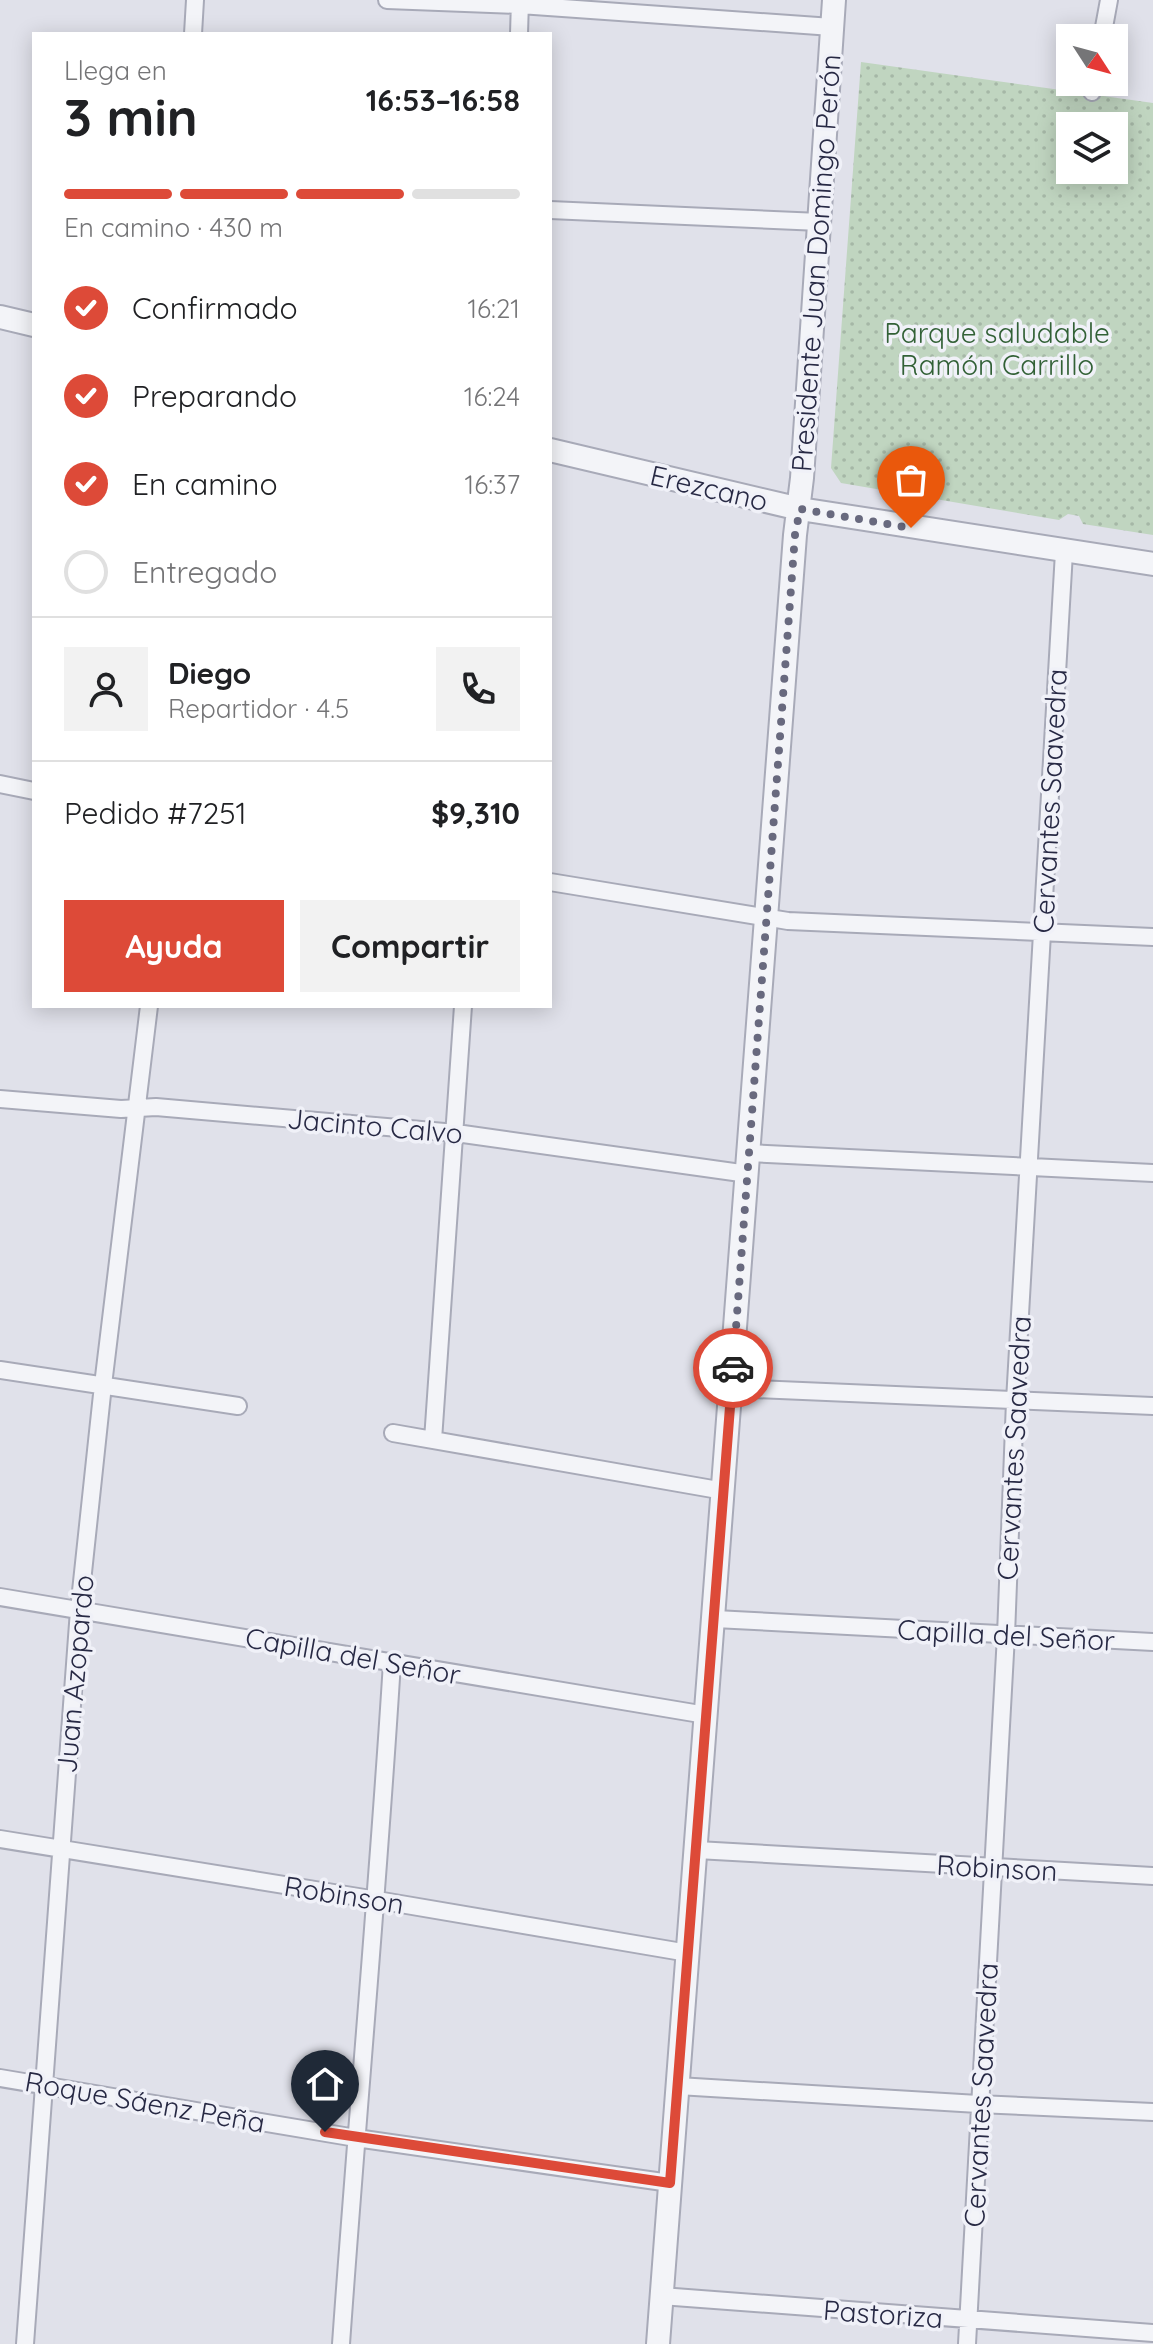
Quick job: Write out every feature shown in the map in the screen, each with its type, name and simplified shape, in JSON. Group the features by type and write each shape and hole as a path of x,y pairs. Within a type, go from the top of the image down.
{"street":[{"path":"193,32 195,0"},
{"path":"387,0 520,2 832,27"},
{"name":"Presidente Juan Domingo Perón","path":"658,2344 795,535 800,509 834,0"},
{"path":"1105,24 1109,0"},
{"path":"519,32 520,2"},
{"path":"552,210 820,222"},
{"path":"0,317 32,325"},
{"name":"Erezcano","path":"552,450 800,509 1153,564"},
{"name":"Cervantes Saavedra","path":"967,2344 1006,1635 1015,1401 1064,552"},
{"path":"0,784 32,791"},
{"path":"552,882 788,921 1153,937"},
{"name":"Juan Azopardo","path":"25,2344 79,1610 149,1008"},
{"path":"433,1440 463,1008"},
{"name":"Jacinto Calvo","path":"0,1099 135,1109 156,1107 456,1133 749,1164 1028,1166 1153,1173"},
{"path":"0,1370 238,1406"},
{"path":"731,1388 1153,1406"},
{"path":"393,1433 724,1491"},
{"name":"Capilla del Señor","path":"0,1597 706,1715"},
{"name":"Capilla del Señor","path":"715,1619 1153,1642"},
{"path":"341,2344 377,1900 392,1662"},
{"name":"Robinson","path":"0,1839 688,1953"},
{"name":"Robinson","path":"697,1850 1153,1876"},
{"name":"Roque Sáenz Peña","path":"0,2078 356,2138 670,2183"},
{"path":"678,2086 1153,2112"},
{"name":"Pastoriza","path":"661,2296 1153,2333"}],"green space":[{"name":"Parque saludable Ramón Carrillo","path":"861,62 1056,89 1056,96 1103,96 1153,103 1153,535 1083,524 1079,516 1068,514 1059,520 841,483 831,468"}],"way so far":[{"path":"733,1368 795,535 800,509 911,528"}],"route":[{"path":"325,2132 670,2183 733,1368"}]}
